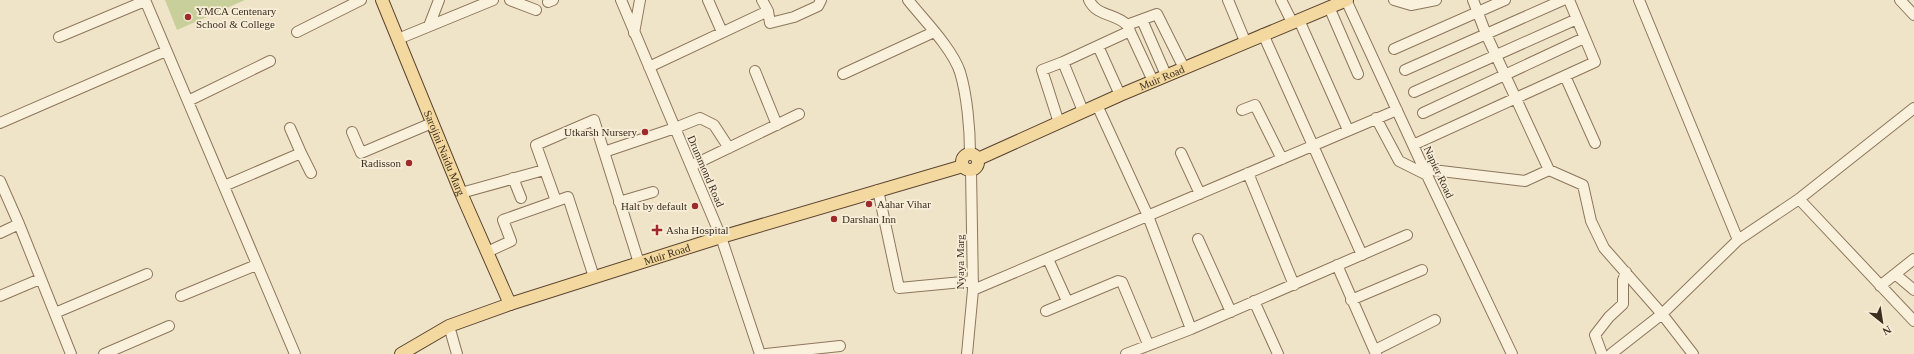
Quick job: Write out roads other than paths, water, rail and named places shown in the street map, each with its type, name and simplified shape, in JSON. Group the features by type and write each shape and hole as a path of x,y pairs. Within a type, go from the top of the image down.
{"main road":[{"name":"Sarojini Naidu Marg","path":"382,0 461,193 510,304"},
{"name":"Muir Road","path":"974,156 1059,123 1166,75 1346,0"},
{"path":"967,168 977,167 974,156"},
{"name":"Muir Road","path":"401,354 449,326 510,304 722,237 878,190 967,168"}],"street":[{"path":"59,37 145,0 295,354"},
{"path":"297,32 361,0"},
{"path":"429,26 439,0"},
{"path":"398,39 493,0"},
{"path":"510,0 536,10"},
{"name":"Drummond Road","path":"620,0 722,237 760,354"},
{"path":"634,33 640,0"},
{"path":"708,0 722,32"},
{"path":"762,0 768,10 770,24 794,17 818,6 821,0"},
{"path":"908,0 944,45 959,71 974,156"},
{"path":"1089,0 1091,6 1100,13 1122,19 1129,28 1153,81"},
{"path":"1228,0 1245,42"},
{"path":"1281,0 1295,21 1348,130"},
{"name":"Napier Road","path":"1346,0 1509,352"},
{"path":"1394,0 1411,5 1436,0"},
{"path":"1473,0 1486,34 1506,74 1549,170 1583,185 1591,221 1604,248 1662,314 1693,354"},
{"path":"1394,49 1505,0"},
{"path":"1405,70 1563,0"},
{"path":"1414,145 1595,62 1569,0"},
{"path":"1639,0 1738,240"},
{"path":"1900,0 1914,15"},
{"path":"1329,7 1358,74"},
{"path":"649,67 768,10"},
{"path":"1059,123 1042,70 1098,46 1142,20 1158,14 1184,68"},
{"path":"1142,20 1166,75"},
{"path":"1414,92 1577,20"},
{"path":"842,74 934,32"},
{"path":"1263,34 1362,255"},
{"path":"1423,113 1584,38"},
{"path":"1098,46 1120,95"},
{"path":"0,123 166,51"},
{"path":"188,101 270,61"},
{"path":"1063,62 1083,111"},
{"path":"755,71 777,125"},
{"path":"1565,76 1595,143"},
{"path":"1097,105 1148,216 1191,329"},
{"path":"1242,110 1255,105 1282,159"},
{"path":"1611,354 1662,314 1738,240 1799,199 1914,108"},
{"path":"878,190 898,288 973,286 1048,259 1397,110"},
{"path":"691,166 799,114"},
{"path":"604,152 700,118 714,125 729,148"},
{"path":"1376,118 1400,160 1425,172 1524,181 1549,170"},
{"path":"556,201 536,145 594,120 639,263"},
{"path":"352,132 361,152 432,123"},
{"path":"290,128 311,173"},
{"path":"224,186 301,153"},
{"path":"1181,153 1200,194"},
{"name":"Nyaya Marg","path":"966,354 973,286 967,168"},
{"path":"461,193 544,170"},
{"path":"1248,173 1294,285"},
{"path":"513,178 521,198"},
{"path":"0,182 19,224 71,354"},
{"path":"619,202 653,192"},
{"path":"486,252 511,241 503,220 568,197 594,277"},
{"path":"1799,199 1914,321"},
{"path":"0,233 19,224"},
{"path":"1126,354 1144,349 1407,235"},
{"path":"1198,239 1231,312"},
{"path":"1048,259 1067,301"},
{"path":"1880,286 1914,259"},
{"path":"181,296 256,265"},
{"path":"1337,265 1351,300 1376,352 1435,320"},
{"path":"1351,300 1422,270"},
{"path":"1602,354 1595,335 1609,317 1623,304 1623,280 1626,272"},
{"path":"55,313 147,274"},
{"path":"1895,274 1914,290"},
{"path":"0,296 40,279"},
{"path":"1046,311 1118,281 1122,282 1144,349"},
{"path":"1254,301 1278,354"},
{"path":"104,354 169,326"},
{"path":"449,326 457,354"},
{"path":"766,354 840,346"}],"place":[{"name":"YMCA Centenary School & College","path":"188,17"},
{"name":"Utkarsh Nursery","path":"645,132"},
{"name":"Radisson","path":"409,163"},
{"name":"Aahar Vihar","path":"869,204"},
{"name":"Halt by default","path":"695,206"},
{"name":"Darshan Inn","path":"834,219"},
{"name":"Asha Hospital","path":"657,230"}]}
